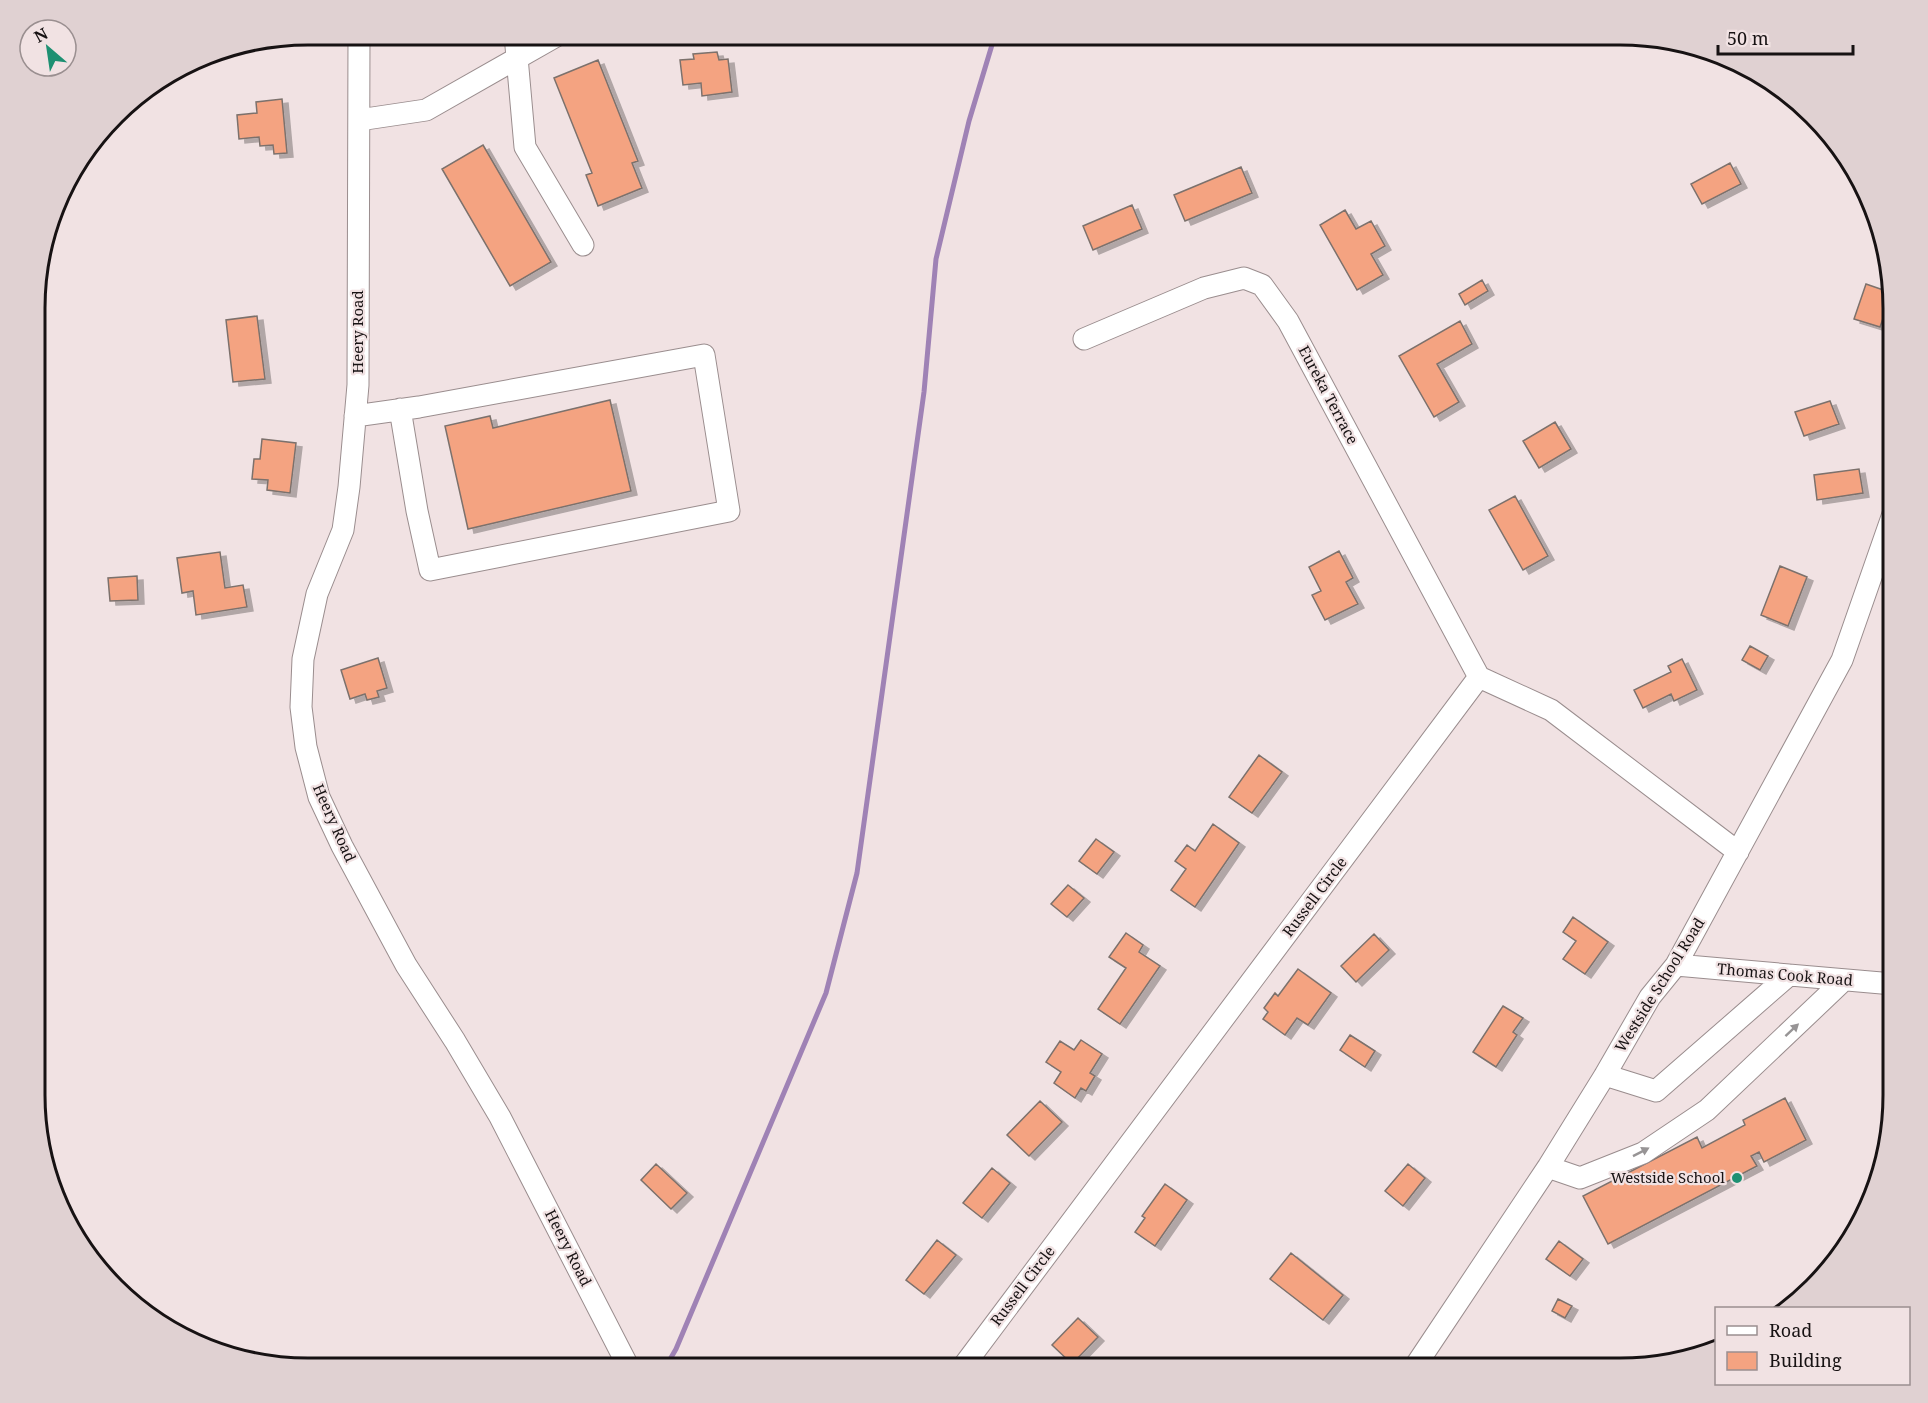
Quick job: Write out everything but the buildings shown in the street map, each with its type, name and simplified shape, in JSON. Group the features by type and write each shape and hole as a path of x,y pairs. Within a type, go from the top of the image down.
{"street":[{"name":"Heery Road","path":"359,45 355,416 349,487 342,530 317,594 303,659 301,707 306,747 319,797 342,846 406,965 500,1117 624,1358"},
{"path":"516,45 525,147 583,245"},
{"path":"359,120 426,110 540,45"},
{"name":"Eureka Terrace","path":"1084,339 1204,288 1244,278 1262,285 1288,321 1479,676"},
{"path":"355,416 704,355 729,511 430,570 417,511 400,409"},
{"name":"Westside School Road","path":"1421,1358 1548,1167 1650,997 1676,965 1842,660 1883,543"},
{"path":"1479,676 1551,710 1738,852"},
{"name":"Russell Circle","path":"969,1358 1479,676"},
{"name":"Thomas Cook Road","path":"1676,965 1883,983"},
{"path":"1605,1075 1656,1091 1789,975"},
{"path":"1548,1167 1580,1178 1643,1153 1707,1110 1844,980"}],"waterway":[{"path":"671,1358 826,993 857,873 924,392 936,259 969,121 992,45"}],"place":[{"name":"Westside School","path":"1737,1178"}]}
